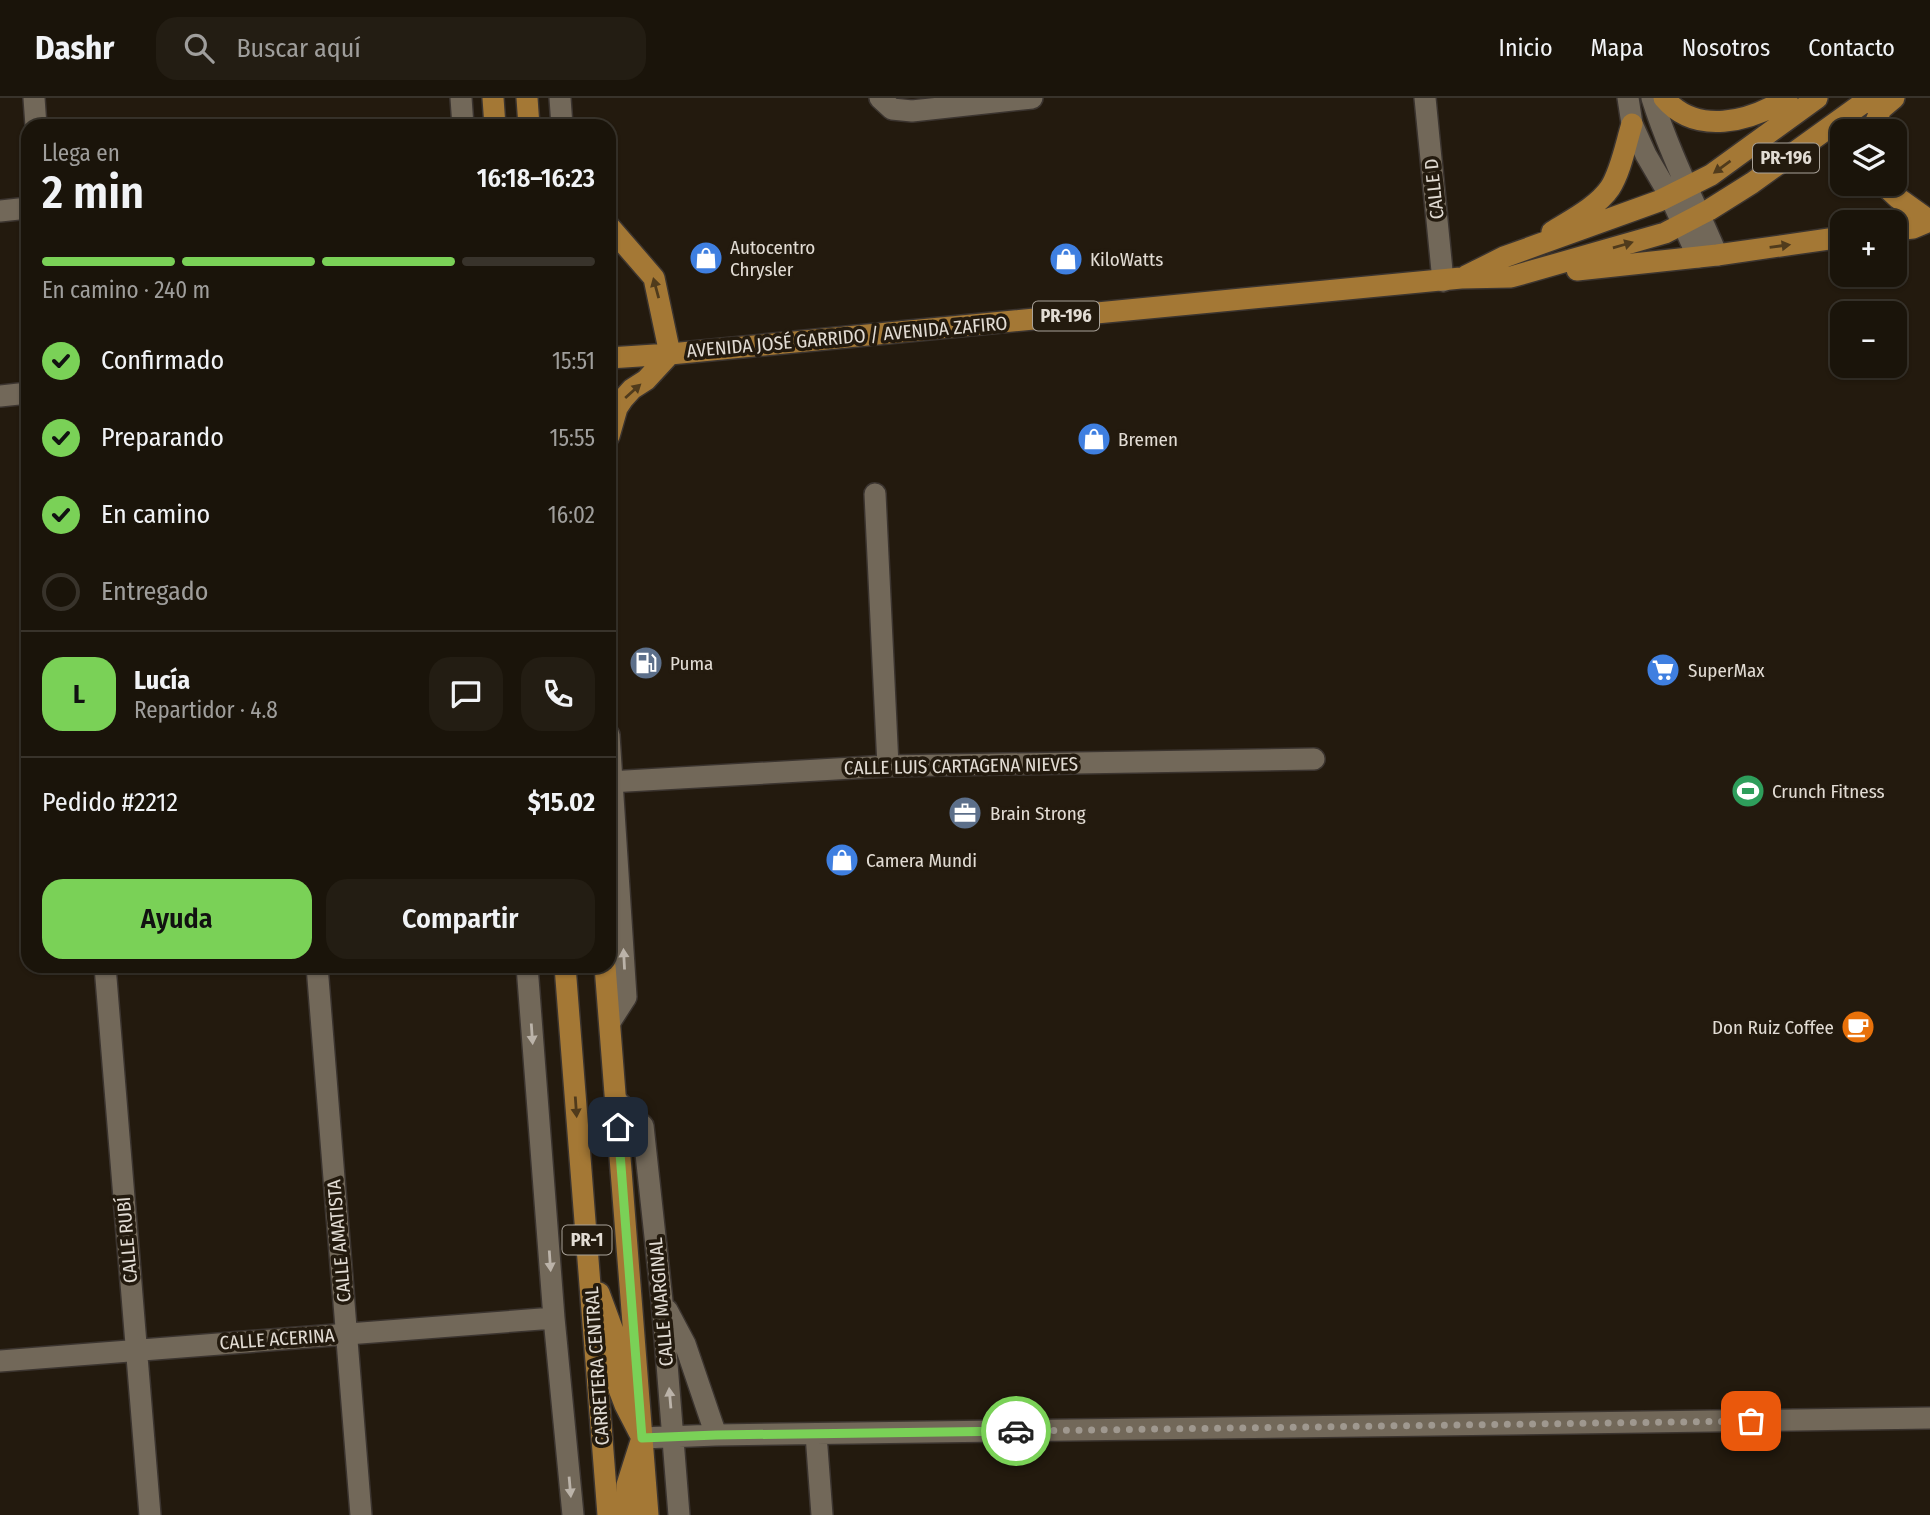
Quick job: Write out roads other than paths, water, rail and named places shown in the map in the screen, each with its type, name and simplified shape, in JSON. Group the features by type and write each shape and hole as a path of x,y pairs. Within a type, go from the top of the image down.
{"main road":[{"path":"493,98 494,119"},
{"path":"527,98 528,119"},
{"path":"1664,98 1674,110 1701,120 1723,122 1748,118 1787,98"},
{"name":"AVENIDA JOSÉ GARRIDO / AVENIDA ZAFIRO","path":"1452,279 1679,191 1711,175 1817,98"},
{"name":"AVENIDA JOSÉ GARRIDO / AVENIDA ZAFIRO","path":"616,358 1526,274 1665,233 1691,220 1752,183 1870,98"},
{"path":"1877,119 1881,109 1894,98"},
{"path":"1526,250 1596,202 1610,189 1632,124"},
{"path":"1896,196 1930,221"},
{"path":"1907,229 1930,221"},
{"path":"616,234 654,278 670,354 646,380 632,389 616,412"},
{"path":"1526,274 1707,256 1830,239"},
{"name":"CARRETERA CENTRAL","path":"566,973 608,1515"},
{"name":"CARRETERA CENTRAL","path":"606,973 648,1515"},
{"path":"589,1264 612,1331 617,1384 642,1438 627,1485 628,1515"}],"street":[{"path":"34,98 36,119"},
{"path":"461,98 462,119"},
{"path":"560,98 562,119"},
{"path":"880,98 892,109 912,111 1032,98"},
{"name":"CALLE D","path":"1425,98 1452,279"},
{"path":"1628,98 1632,124 1651,165 1679,191"},
{"path":"1652,98 1675,161 1679,191 1707,256"},
{"path":"0,211 21,209"},
{"path":"0,396 21,394"},
{"path":"875,494 888,766"},
{"name":"CALLE LUIS CARTAGENA NIEVES","path":"616,782 888,766 1314,759"},
{"path":"610,1022 626,997 616,854"},
{"name":"CALLE RUBÍ","path":"106,973 150,1515"},
{"name":"CALLE AMATISTA","path":"318,973 361,1515"},
{"path":"528,973 554,1318 573,1515"},
{"name":"CALLE MARGINAL","path":"616,1100 643,1126 662,1301 678,1515"},
{"path":"662,1301 685,1344 716,1435"},
{"name":"CALLE ACERINA","path":"0,1361 554,1318"},
{"path":"642,1438 1930,1418"},
{"path":"816,1434 822,1515"}],"place":[{"name":"Autocentro Chrysler","path":"706,258"},
{"name":"KiloWatts","path":"1066,259"},
{"name":"Bremen","path":"1094,439"},
{"name":"Puma","path":"646,663"},
{"name":"SuperMax","path":"1663,670"},
{"name":"Crunch Fitness","path":"1748,791"},
{"name":"Brain Strong","path":"965,813"},
{"name":"Camera Mundi","path":"842,860"},
{"name":"Don Ruiz Coffee","path":"1858,1027"}]}
